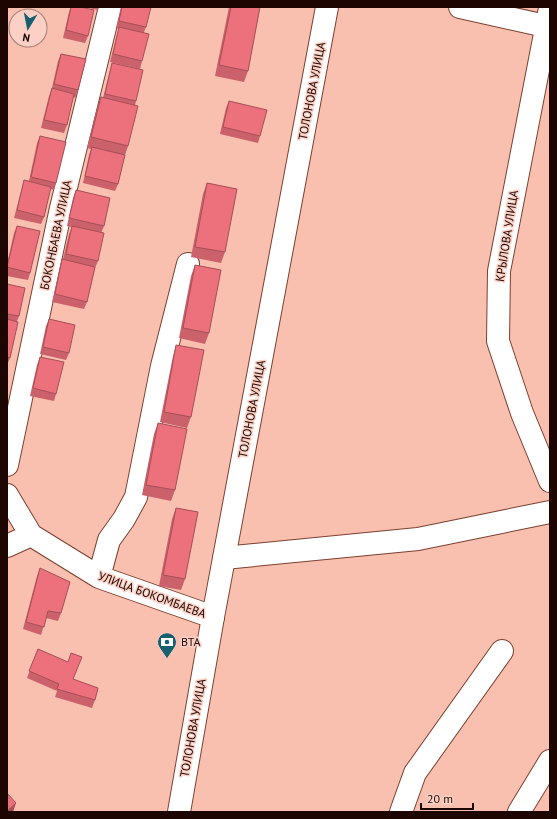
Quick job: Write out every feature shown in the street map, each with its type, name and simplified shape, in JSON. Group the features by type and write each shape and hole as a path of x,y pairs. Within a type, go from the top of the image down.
{"street":[{"name":"БОКОНБАЕВА УЛИЦА","path":"7,465 61,208 110,7"},
{"name":"ТОЛОНОВА УЛИЦА","path":"179,812 212,617 327,7"},
{"path":"460,7 549,21"},
{"name":"КРЫЛОВА УЛИЦА","path":"549,21 499,271 498,341 522,413 550,481"},
{"path":"99,577 108,540 124,520 136,497 162,366 188,264"},
{"path":"7,495 31,535 7,546"},
{"path":"224,558 418,539 550,512"},
{"name":"УЛИЦА БОКОМБАЕВА","path":"31,535 99,577 212,617"},
{"path":"401,812 415,773 502,651"},
{"path":"520,812 550,761"}],"building":[{"path":"71,7 94,10 88,36 66,30"},
{"path":"122,7 151,7 146,27 119,21"},
{"path":"231,7 260,7 248,71 219,65"},
{"path":"119,27 149,34 142,61 113,54"},
{"path":"61,54 86,59 78,90 54,84"},
{"path":"112,63 143,70 136,101 105,94"},
{"path":"52,88 74,94 67,125 44,120"},
{"path":"101,97 138,106 128,146 91,137"},
{"path":"229,101 267,110 260,136 223,127"},
{"path":"40,136 66,142 56,183 31,177"},
{"path":"92,147 125,155 118,184 85,176"},
{"path":"24,180 51,187 44,217 17,210"},
{"path":"207,183 237,189 225,252 195,247"},
{"path":"76,190 110,198 104,226 69,218"},
{"path":"17,226 40,231 30,273 7,267"},
{"path":"72,226 104,233 98,261 66,254"},
{"path":"62,259 95,267 87,302 55,294"},
{"path":"195,265 221,270 209,333 183,328"},
{"path":"7,284 25,288 19,316 7,314"},
{"path":"7,319 18,322 10,358 7,357"},
{"path":"49,319 75,325 69,353 43,347"},
{"path":"176,345 204,350 191,417 164,412"},
{"path":"40,357 64,362 56,394 33,388"},
{"path":"158,423 187,429 175,490 146,485"},
{"path":"176,508 198,512 185,579 163,575"},
{"path":"40,568 70,582 61,613 48,611 44,627 26,622"},
{"path":"38,649 68,662 71,653 82,657 73,679 98,688 95,700 57,689 59,684 29,671"},
{"path":"7,793 16,803 7,811"}],"place":[{"name":"BTA","path":"167,659"}]}
